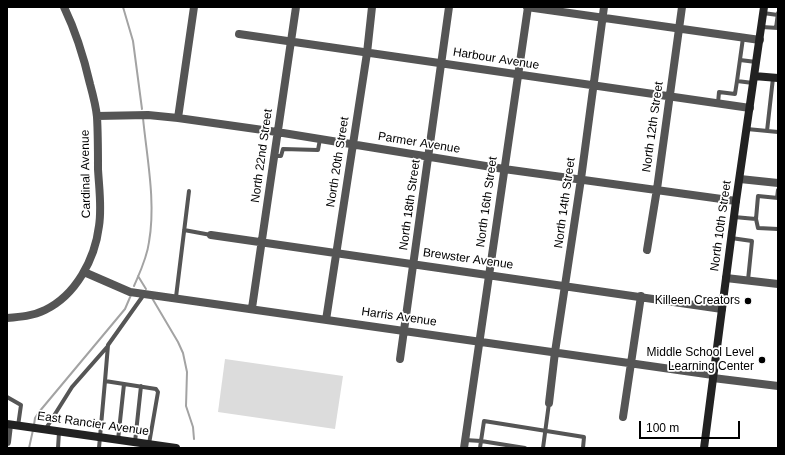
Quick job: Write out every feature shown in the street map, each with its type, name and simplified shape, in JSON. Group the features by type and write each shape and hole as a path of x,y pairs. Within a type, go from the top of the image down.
{"street":[{"name":"Cardinal Avenue","path":"7,318 30,315 46,310 65,295 79,281 91,258 97,239 100,211 97,116 84,60 71,21 64,7"},
{"path":"178,118 194,7"},
{"name":"North 22nd Street","path":"252,308 296,7"},
{"name":"North 20th Street","path":"326,320 367,53 372,7"},
{"name":"North 18th Street","path":"400,359 449,7"},
{"path":"528,7 760,40"},
{"name":"North 16th Street","path":"464,444 528,7"},
{"name":"North 14th Street","path":"549,403 604,7"},
{"name":"North 12th Street","path":"647,250 657,190 682,7"},
{"name":"North 10th Street","path":"704,448 736,201 764,10"},
{"name":"Harbour Avenue","path":"239,34 750,108"},
{"path":"754,80 776,78"},
{"name":"Parmer Avenue","path":"97,116 148,115 178,118 277,132 504,169 736,201"},
{"path":"740,179 778,183"},
{"name":"Brewster Avenue","path":"211,235 641,296 722,309"},
{"name":"Harris Avenue","path":"84,272 130,292 176,297 326,320 480,341 778,386"},
{"path":"726,278 778,284"},
{"path":"623,417 641,296"},
{"path":"7,442 11,425"},
{"name":"East Rancier Avenue","path":"11,425 135,442 152,446 176,448"}],"lane":[{"path":"762,26 777,28 778,14 764,10"},
{"path":"717,104 719,92 735,94 743,37"},
{"path":"740,60 756,62"},
{"path":"767,131 776,78"},
{"path":"737,81 754,80"},
{"path":"747,129 778,132"},
{"path":"274,156 281,156 283,149 318,150 320,139"},
{"path":"778,190 778,198 758,196 756,219 758,228 778,229"},
{"path":"176,297 189,191"},
{"path":"734,217 756,219"},
{"path":"184,230 211,235"},
{"path":"731,238 752,241 748,281"},
{"path":"45,430 72,387 108,345 146,293"},
{"path":"99,448 108,345"},
{"path":"105,381 156,389 158,392 152,446"},
{"path":"118,440 124,384"},
{"path":"135,442 141,386"},
{"path":"7,397 21,405 11,425"},
{"path":"543,448 549,403"},
{"path":"480,448 484,421 584,437 583,448"},
{"path":"58,448 59,432"},
{"path":"464,444 481,441 525,448"}],"shaded area":[{"path":"225,359 343,376 335,429 218,412"}],"waterway":[{"path":"123,7 133,41 142,109"},
{"path":"134,286 147,254 152,212 143,118"},
{"path":"138,276 146,289"},
{"path":"34,425 35,418 39,412 125,309 131,295"},
{"path":"152,298 183,353 187,372 186,406 193,427 194,439"},
{"path":"29,448 33,430"}],"place":[{"name":"Killeen Creators","path":"748,301"},
{"name":"Middle School Level Learning Center","path":"762,360"}]}
